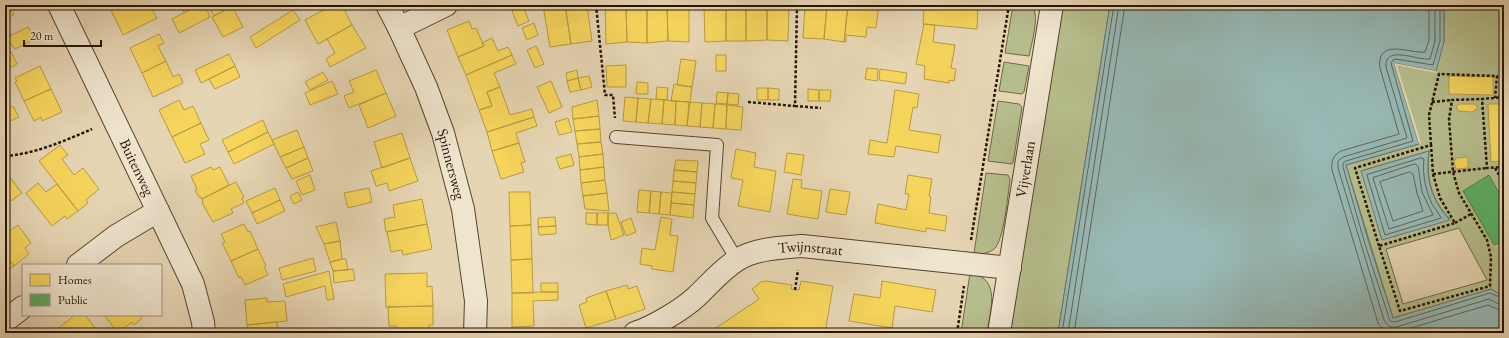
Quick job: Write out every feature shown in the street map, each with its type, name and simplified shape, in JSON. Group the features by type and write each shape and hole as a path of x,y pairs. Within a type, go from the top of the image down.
{"street":[{"name":"Buitenweg","path":"59,5 193,284 203,322 204,333"},
{"name":"Spinnersweg","path":"386,5 399,28 426,87 443,133 463,209 476,301 475,333"},
{"path":"399,28 446,5"},
{"name":"Vijverlaan","path":"999,333 1052,5"},
{"path":"79,264 116,236 158,211"},
{"name":"Twijnstraat","path":"635,333 666,318 695,298 718,274 737,260 756,252 775,247 802,246 1010,268"},
{"path":"5,321 22,308"}],"lane":[{"path":"616,137 717,145 712,218 737,260"}],"path":[{"path":"596,5 605,95 613,95 616,137"},
{"path":"795,106 797,5"},
{"path":"956,333 1009,5"},
{"path":"1455,223 1440,198 1433,174 1429,115 1439,74 1497,76 1495,98"},
{"path":"1432,102 1504,98"},
{"path":"1482,99 1487,168"},
{"path":"1431,145 1355,168 1400,311 1490,286 1492,257 1487,240 1460,193 1453,172 1449,119 1452,100"},
{"path":"748,102 822,108"},
{"path":"5,156 20,155 51,146 114,119"},
{"path":"1433,174 1504,167"},
{"path":"1495,168 1504,184"},
{"path":"1379,246 1455,223 1471,214"}],"green space":[{"path":"1013,5 1033,5 1035,11 1035,24 1029,56 1005,53"},
{"path":"1061,5 1110,5 1058,333 1010,333"},
{"path":"1444,5 1504,5 1504,297 1491,289 1393,318 1346,165 1418,144 1394,63 1444,42","holes":["1429,151 1428,170 1431,188 1438,204 1450,219 1361,171","1459,228 1487,280 1403,304 1386,249"]},
{"path":"1004,62 1029,66 1024,92 1022,94 999,91"},
{"path":"998,101 1019,104 1022,107 1012,164 988,161"},
{"path":"986,173 1008,175 1010,179 1007,206 1000,237 994,249 987,253 974,253"},
{"path":"970,273 980,276 987,281 990,288 992,297 987,333 961,333"}],"water":[{"path":"1110,5 1444,5 1444,42 1436,71 1394,63 1419,144 1346,165 1393,318 1491,289 1504,297 1504,333 1058,333"},
{"path":"1429,151 1428,170 1431,188 1438,205 1450,220 1382,240 1361,171"}],"pier":[{"path":"1394,63 1436,71 1436,73 1397,65 1421,143 1419,144"}],"building: Homes":[{"path":"5,5 13,5 9,8 14,14 5,21"},
{"path":"116,5 148,5 157,18 123,35 110,8"},
{"path":"180,5 199,5 184,13"},
{"path":"199,5 205,5 210,17 179,33 172,19"},
{"path":"208,5 224,5 227,9 214,16"},
{"path":"333,5 342,5 352,25 318,44 305,20"},
{"path":"543,5 565,5 571,44 550,47"},
{"path":"565,5 587,5 592,41 571,44"},
{"path":"605,5 626,5 627,42 606,44"},
{"path":"626,5 647,5 647,43 627,42"},
{"path":"647,5 667,5 668,41 647,43"},
{"path":"667,5 689,5 689,42 668,41"},
{"path":"704,5 726,5 726,41 705,42"},
{"path":"726,5 746,5 746,41 726,41"},
{"path":"746,5 767,5 767,40 746,41"},
{"path":"767,5 789,5 788,41 767,40"},
{"path":"805,5 827,5 824,39 803,38"},
{"path":"827,5 848,5 844,42 824,39"},
{"path":"848,5 879,5 876,28 867,27 866,37 846,35 846,42 844,42"},
{"path":"962,5 978,5 977,29 923,24 924,9 934,10 934,7 962,9"},
{"path":"232,6 243,27 223,37 212,17"},
{"path":"523,6 529,21 518,26 512,11"},
{"path":"293,10 300,20 256,48 250,37"},
{"path":"469,21 472,29 476,28 484,46 458,57 447,30"},
{"path":"534,23 538,35 527,40 522,28"},
{"path":"924,24 935,25 933,42 955,45 951,68 956,69 954,81 949,80 949,83 924,79 925,66 916,64"},
{"path":"352,25 366,48 330,67 326,59 335,53 327,39"},
{"path":"28,27 35,39 15,49 6,38"},
{"path":"159,34 164,43 158,46 166,61 142,73 130,48"},
{"path":"492,38 498,51 508,47 512,55 466,75 458,57 484,46 482,43"},
{"path":"536,46 544,64 535,68 527,50"},
{"path":"11,52 17,64 5,70 5,55"},
{"path":"229,54 235,66 201,83 195,70"},
{"path":"512,55 516,64 494,73 500,87 487,92 492,106 479,110 466,75"},
{"path":"716,55 726,55 726,71 716,71"},
{"path":"681,59 696,61 692,87 677,85"},
{"path":"166,61 173,77 179,74 183,83 153,97 142,73"},
{"path":"626,65 626,87 607,87 606,66"},
{"path":"40,66 51,89 24,101 15,82 17,81 15,78"},
{"path":"235,66 240,77 215,89 209,79"},
{"path":"867,68 878,69 877,81 865,79"},
{"path":"880,69 907,73 905,84 879,80"},
{"path":"376,70 386,93 349,108 344,96 354,92 349,81"},
{"path":"577,70 578,78 567,81 566,73"},
{"path":"323,72 328,80 310,90 305,82"},
{"path":"589,76 592,87 581,90 578,78"},
{"path":"1449,76 1493,77 1493,95 1449,94"},
{"path":"578,78 581,90 570,92 567,81"},
{"path":"332,81 338,94 310,105 305,93"},
{"path":"551,81 562,107 549,113 537,87"},
{"path":"637,82 648,83 648,94 636,94"},
{"path":"674,84 692,87 690,102 671,101"},
{"path":"500,87 510,115 532,109 534,117 487,132 479,110 492,106 487,92"},
{"path":"657,87 668,88 667,100 656,99"},
{"path":"757,88 768,88 768,100 757,100"},
{"path":"768,88 779,89 779,100 768,100"},
{"path":"51,89 62,112 42,121 41,117 34,121 24,101"},
{"path":"808,89 819,90 819,101 808,101"},
{"path":"819,90 831,90 830,101 819,101"},
{"path":"895,90 919,94 917,108 913,107 909,130 941,135 938,153 896,146 894,157 868,154 870,140 887,143"},
{"path":"717,92 728,93 727,104 716,103"},
{"path":"386,93 396,116 368,128 359,105"},
{"path":"728,93 739,94 738,105 727,104"},
{"path":"625,97 638,98 636,122 623,121"},
{"path":"638,98 651,99 648,123 636,122"},
{"path":"651,99 664,100 662,124 648,123"},
{"path":"179,100 184,110 193,106 201,123 172,137 159,110"},
{"path":"597,100 599,116 573,119 572,107"},
{"path":"664,100 676,101 675,125 662,124"},
{"path":"676,101 689,102 687,126 675,125"},
{"path":"690,102 702,103 700,127 687,126"},
{"path":"702,103 715,104 713,128 700,127"},
{"path":"715,104 727,105 726,129 713,128"},
{"path":"1459,104 1475,104 1478,108 1472,112 1459,111 1456,107"},
{"path":"1488,104 1500,104 1503,161 1491,162"},
{"path":"727,105 743,107 741,130 726,129"},
{"path":"13,106 19,117 10,121 5,110"},
{"path":"599,116 600,129 575,131 573,119"},
{"path":"534,117 537,126 516,133 519,143 492,151 487,132"},
{"path":"568,118 572,132 559,135 555,122"},
{"path":"263,120 268,132 228,152 222,140"},
{"path":"201,123 209,140 200,144 205,154 185,163 172,137"},
{"path":"600,129 601,142 577,144 575,131"},
{"path":"297,130 304,147 280,157 272,140"},
{"path":"268,132 274,144 234,164 228,152"},
{"path":"402,133 410,158 382,168 374,142"},
{"path":"601,142 603,154 579,157 577,144"},
{"path":"519,143 525,162 521,163 524,172 501,179 492,151"},
{"path":"60,145 68,155 62,159 74,175 83,168 99,189 86,200 88,203 78,211 39,161"},
{"path":"304,147 308,158 286,168 280,157"},
{"path":"736,149 756,153 754,167 776,171 770,212 738,206 743,180 731,178"},
{"path":"787,153 804,155 801,175 784,172"},
{"path":"571,154 574,165 560,169 556,158"},
{"path":"603,154 604,167 580,170 579,157"},
{"path":"1468,157 1468,168 1456,169 1454,162 1456,158"},
{"path":"308,158 313,171 292,179 286,168"},
{"path":"410,158 418,181 389,191 387,183 376,186 371,171"},
{"path":"676,160 698,161 697,172 674,170"},
{"path":"211,167 213,170 220,167 229,185 202,199 195,190 197,189 191,176"},
{"path":"604,167 605,180 581,183 580,170"},
{"path":"674,170 697,172 696,183 673,181"},
{"path":"310,175 315,190 302,195 296,181"},
{"path":"908,175 932,179 929,196 931,197 929,213 947,216 945,231 926,228 926,232 875,223 878,204 906,210 909,194 905,194"},
{"path":"9,176 22,193 11,201 5,193 5,179"},
{"path":"793,179 802,180 801,188 822,191 818,219 787,214"},
{"path":"605,180 607,193 583,196 581,183"},
{"path":"673,181 696,183 695,194 672,192"},
{"path":"236,182 244,197 242,198 244,203 231,209 233,213 213,222 202,203 202,199"},
{"path":"38,183 46,192 57,184 78,211 67,219 65,216 52,226 26,193"},
{"path":"275,188 280,200 252,213 246,201"},
{"path":"369,188 372,202 348,208 344,193"},
{"path":"830,189 850,192 846,215 826,212"},
{"path":"639,190 651,191 649,213 637,212"},
{"path":"651,191 661,192 659,214 649,213"},
{"path":"298,192 302,200 294,204 290,196"},
{"path":"509,192 530,192 531,225 510,226"},
{"path":"661,192 672,193 670,215 659,214"},
{"path":"672,192 695,194 694,205 671,203"},
{"path":"607,193 609,211 585,209 583,196"},
{"path":"422,199 427,224 386,232 384,219 395,217 393,205"},
{"path":"280,200 285,211 257,224 252,213"},
{"path":"671,203 694,205 693,218 670,215"},
{"path":"586,213 597,213 597,225 586,224"},
{"path":"597,213 608,213 608,225 597,225"},
{"path":"608,213 616,213 624,235 611,240 608,225"},
{"path":"555,217 556,226 538,227 538,218"},
{"path":"661,217 672,219 670,235 678,236 673,272 652,269 652,266 640,264 642,248 655,250"},
{"path":"631,218 636,232 626,236 621,222"},
{"path":"336,222 340,241 324,244 316,227"},
{"path":"244,224 248,232 250,231 258,249 231,261 222,243 225,242 221,234"},
{"path":"427,224 432,249 403,255 402,250 391,252 387,232"},
{"path":"18,225 31,243 25,248 29,254 14,266 5,255 5,228 6,227 10,231"},
{"path":"531,225 532,259 511,260 510,226"},
{"path":"556,226 556,234 539,235 538,227"},
{"path":"340,241 342,259 330,262 324,244"},
{"path":"258,249 266,266 264,267 268,275 245,285 241,277 239,278 231,261"},
{"path":"5,255 14,266 5,272"},
{"path":"313,258 316,271 282,280 279,268"},
{"path":"346,259 348,270 333,271 330,262"},
{"path":"532,259 533,293 512,293 511,260"},
{"path":"353,269 355,280 334,283 333,271"},
{"path":"329,271 334,299 327,300 325,286 286,297 283,284"},
{"path":"427,273 427,287 432,286 433,306 386,307 385,274"},
{"path":"766,281 792,285 791,289 799,290 801,281 833,286 825,333 715,333 713,330 759,299 752,289 761,282"},
{"path":"882,281 936,290 932,312 895,306 892,328 849,321 854,294 880,298"},
{"path":"541,283 558,283 558,292 541,292"},
{"path":"627,285 628,289 637,286 645,309 616,319 606,291"},
{"path":"606,291 616,319 586,328 579,305 587,302 586,298"},
{"path":"558,292 558,300 533,301 534,326 512,327 512,293"},
{"path":"267,298 267,302 285,301 287,321 247,325 245,300"},
{"path":"433,306 433,325 429,325 429,333 397,333 397,326 389,326 388,307"},
{"path":"74,316 86,316 95,328 90,333 61,333 57,329"},
{"path":"105,316 141,316 142,318 134,325 132,322 118,333"},
{"path":"277,322 278,333 248,333 247,325"}],"building: Public":[{"path":"1489,175 1504,202 1504,241 1494,245 1463,191"}]}
